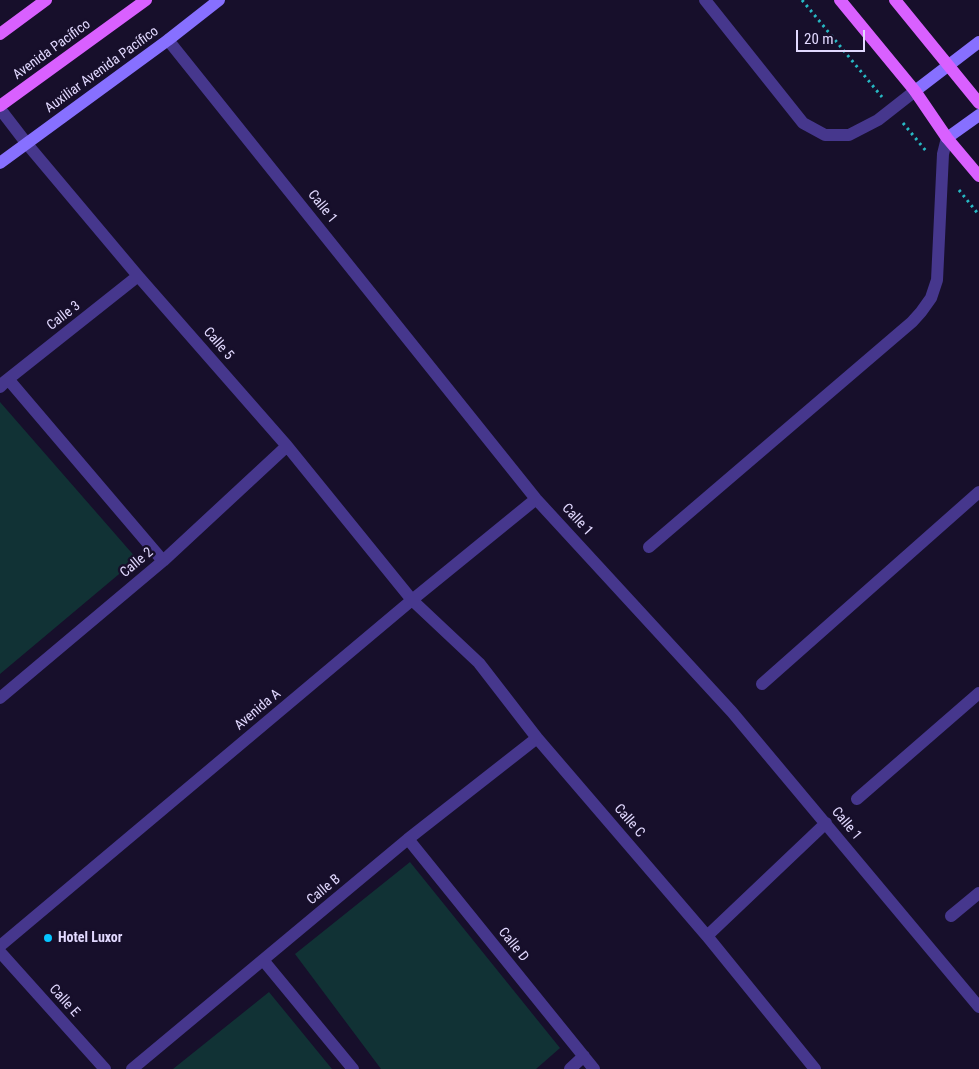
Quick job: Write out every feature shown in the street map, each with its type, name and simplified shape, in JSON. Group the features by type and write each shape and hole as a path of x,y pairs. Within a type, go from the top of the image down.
{"main road":[{"path":"0,34 46,0"},
{"name":"Avenida Pacífico","path":"0,108 146,0"},
{"name":"Auxiliar Avenida Pacífico","path":"0,163 168,40 219,0"},
{"path":"840,0 916,91 947,138 979,176"},
{"path":"895,0 979,103"},
{"path":"916,91 979,42"},
{"path":"947,138 979,114"}],"street":[{"path":"705,0 803,123 824,135 849,135 878,120 916,91"},
{"name":"Calle 1","path":"168,40 536,499 732,712 979,1008"},
{"name":"Calle 5","path":"0,108 26,144 138,276 287,446 412,600"},
{"path":"649,547 912,322 921,312 931,298 937,280 944,154 947,138"},
{"name":"Calle 3","path":"3,383 138,276"},
{"path":"3,383 163,561"},
{"name":"Calle 2","path":"0,698 163,561 287,446"},
{"path":"762,684 979,492"},
{"name":"Avenida A","path":"0,946 412,600 536,499"},
{"name":"Calle C","path":"412,600 479,663 537,738 707,936 815,1069"},
{"path":"857,799 979,693"},
{"name":"Calle B","path":"132,1069 408,839 537,738"},
{"path":"707,936 826,823"},
{"name":"Calle D","path":"408,839 594,1069"},
{"path":"951,916 979,893"},
{"name":"Calle E","path":"0,952 105,1069"},
{"path":"264,960 353,1069"},
{"path":"570,1069 584,1056"}],"green space":[{"path":"0,402 137,559 0,674"},
{"path":"410,862 560,1048 536,1069 381,1069 295,954"},
{"path":"269,992 332,1069 173,1069"}],"place":[{"name":"Hotel Luxor","path":"48,938"}]}
